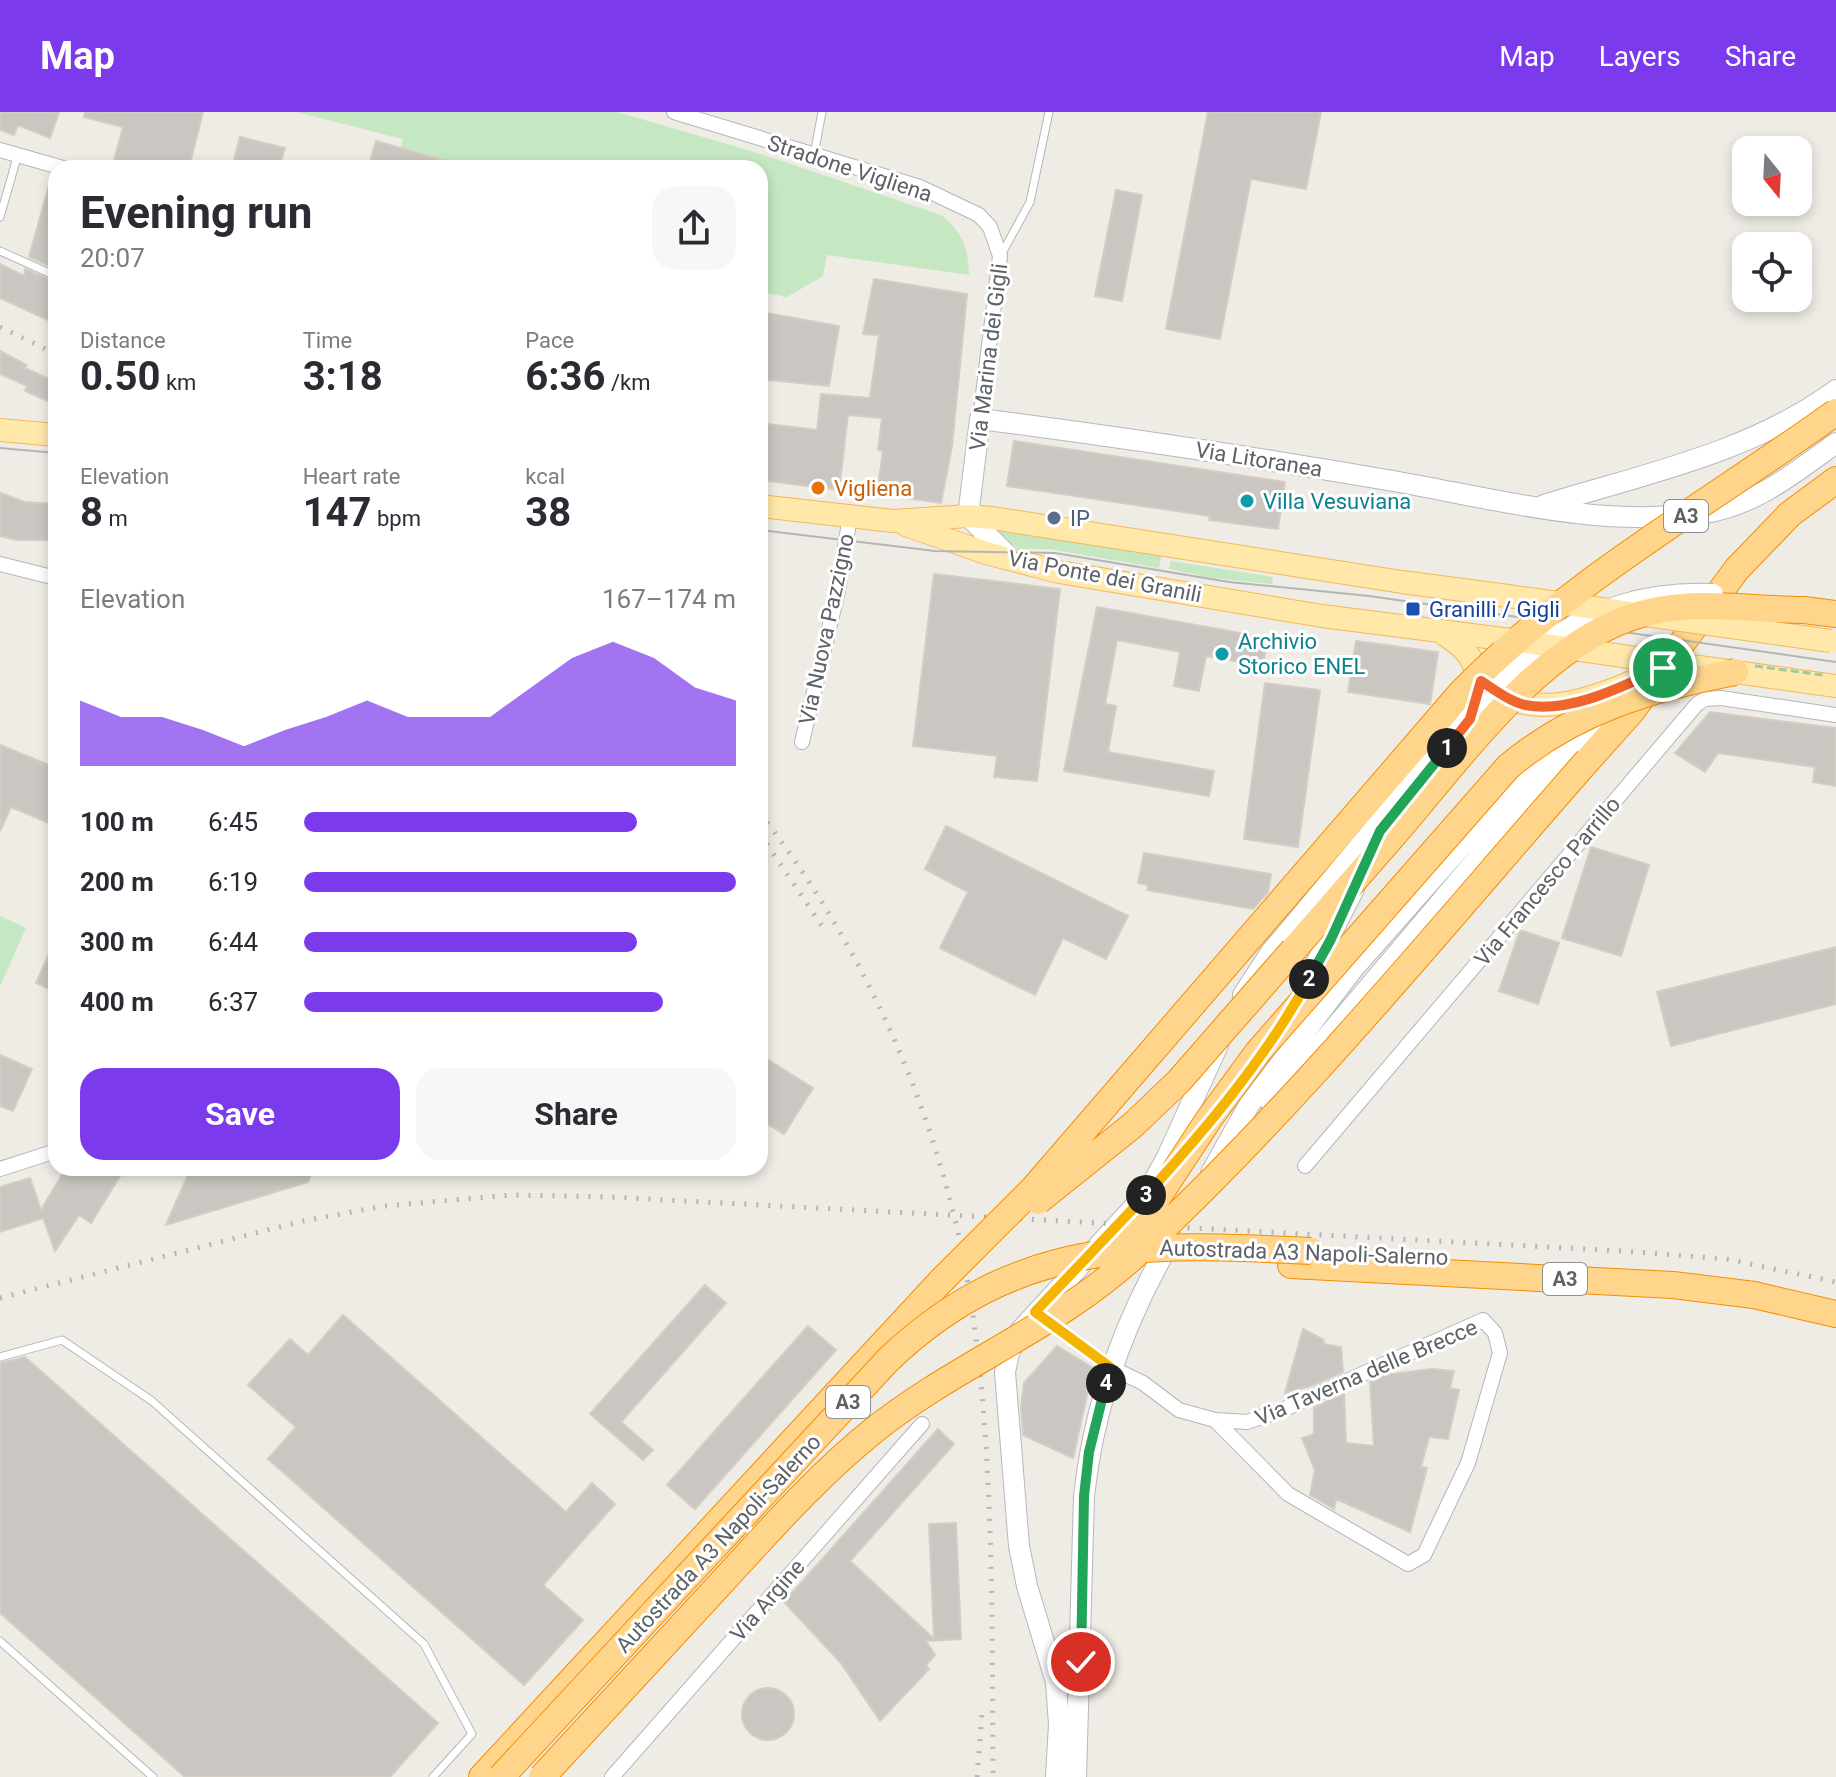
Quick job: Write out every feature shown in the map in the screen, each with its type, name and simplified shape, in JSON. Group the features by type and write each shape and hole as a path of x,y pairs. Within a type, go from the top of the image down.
{"highway":[{"name":"A3","path":"482,1777 942,1280 1034,1188 1461,693 1495,658 1538,622 1834,399"},
{"name":"A3","path":"1046,1313 1103,1283 1253,1140 1631,712 1737,569 1790,514 1836,480"},
{"name":"A3","path":"942,1280 1133,1125 1179,1081 1496,718 1560,655 1608,626 1675,606 1727,604 1836,614"},
{"name":"A3","path":"542,1777 817,1480 917,1398 1101,1273 1128,1243 1209,1119 1258,1052 1493,783 1529,749 1591,714 1656,689 1735,672"},
{"name":"Autostrada A3 Napoli-Salerno","path":"501,1777 909,1340 967,1299 1038,1267 1131,1248 1196,1246 1301,1258 1673,1285 1754,1295 1836,1314"},
{"name":"Autostrada A3 Napoli-Salerno","path":"519,1777 839,1427 916,1350 1013,1293 1094,1268 1168,1261 1301,1258 1676,1269 1756,1278 1836,1295"}],"main road":[{"path":"0,430 48,434"},
{"path":"768,507 895,522"},
{"name":"Via Ponte dei Granili","path":"895,522 968,516 1834,641"},
{"name":"Via Ponte dei Granili","path":"895,522 1059,572 1322,616 1829,685"},
{"path":"1440,631 1462,647 1481,681 1525,705 1555,705 1622,687 1663,668"}],"street":[{"name":"Stradone Vigliena","path":"674,112 920,187 979,215 990,227 1000,256"},
{"path":"0,150 48,163"},
{"name":"Via Marina dei Gigli","path":"968,516 1000,256"},
{"path":"1791,475 1834,399"},
{"path":"1537,507 1712,455 1834,399"},
{"name":"Via Litoranea","path":"980,419 1165,444 1537,507 1643,518 1707,513 1747,501 1836,443"},
{"name":"Via Nuova Pazzigno","path":"802,742 838,591 850,516"},
{"path":"968,516 1012,560"},
{"path":"0,564 48,576"},
{"path":"1512,668 1571,627 1629,604 1659,596 1733,595 1781,602 1804,610"},
{"path":"1145,1196 1173,1146 1243,995 1264,962 1512,668 1538,622"},
{"path":"1056,1777 1059,1724 1056,1682 1027,1586 1019,1546 1005,1372 1009,1353 1020,1331 1046,1313 1178,1160 1274,1037 1331,939 1380,831 1470,719 1481,681"},
{"name":"Via Francesco Parrillo","path":"1305,1166 1697,704 1705,699 1721,698 1836,715"},
{"path":"1219,1158 1263,1112 1537,788 1586,741 1631,712"},
{"path":"1076,1777 1080,1722 1084,1496 1089,1452 1110,1367 1150,1276 1249,1105 1353,969 1513,788 1591,714"},
{"path":"0,1169 48,1154"},
{"path":"1046,1313 1110,1367 1143,1383 1179,1410 1215,1420"},
{"name":"Via Taverna delle Brecce","path":"1483,1320 1495,1333 1500,1353 1468,1463 1424,1555 1408,1564 1288,1494 1215,1420 1247,1422 1280,1411 1483,1320"},
{"name":"Via Argine","path":"612,1777 922,1424"}],"lane":[{"path":"814,155 822,112"},
{"name":"Via Marina dei Gigli","path":"1000,256 1030,202 1049,112"},
{"path":"0,217 18,154"},
{"path":"0,251 48,272"},
{"path":"0,1357 62,1340 152,1401 424,1644 472,1734 433,1777"},
{"path":"0,1641 153,1777"}],"green space":[{"path":"296,112 617,112 758,153 941,215 963,241 969,275 827,255 823,276 787,297 768,293 768,160 445,160 401,148 403,139"},
{"path":"995,526 1162,553 1159,568 1049,549 1020,549 1008,542"},
{"path":"1171,561 1273,577 1272,584 1213,578 1169,569"},
{"path":"0,916 26,928 0,986"}],"building":[{"path":"0,112 59,112 50,138 18,125 14,135 0,130"},
{"path":"85,112 203,112 191,160 114,160 123,127 84,117"},
{"path":"1208,112 1321,112 1306,189 1251,179 1220,339 1166,329"},
{"path":"240,137 285,148 281,160 234,160"},
{"path":"376,141 442,160 370,160"},
{"path":"48,189 48,265 29,257"},
{"path":"1116,190 1142,195 1122,301 1095,296"},
{"path":"0,264 24,276 25,269 48,279 48,320 0,298"},
{"path":"874,279 967,294 952,446 941,503 877,494 883,451 878,450 882,418 848,415 839,490 768,481 768,424 817,430 821,394 870,398 879,335 863,334"},
{"path":"768,313 839,326 829,386 768,380"},
{"path":"0,351 48,378 48,401 25,391 27,386 0,374"},
{"path":"1014,441 1285,482 1278,529 1007,486"},
{"path":"0,493 25,502 48,503 48,540 18,540 0,536"},
{"path":"934,574 1060,589 1037,781 994,777 997,756 913,746"},
{"path":"1097,607 1268,638 1263,666 1206,656 1199,691 1174,686 1180,652 1117,640 1105,704 1116,706 1108,752 1214,771 1209,796 1064,771"},
{"path":"1356,641 1438,652 1430,704 1348,692"},
{"path":"1265,683 1320,690 1298,847 1244,839"},
{"path":"1710,712 1836,728 1836,786 1813,782 1815,767 1718,753 1705,772 1675,753"},
{"path":"0,745 48,765 48,823 11,807 0,831"},
{"path":"946,826 1128,916 1106,959 1063,938 1035,995 940,948 968,892 925,869"},
{"path":"1591,847 1649,865 1621,956 1562,938"},
{"path":"1144,853 1271,874 1268,892 1253,909 1147,890 1148,885 1138,883"},
{"path":"1520,930 1559,943 1538,1004 1499,991"},
{"path":"1836,947 1836,1004 1671,1046 1657,992"},
{"path":"48,956 48,988 36,983"},
{"path":"0,1055 32,1069 13,1111 0,1106"},
{"path":"768,1060 813,1088 784,1134 768,1124"},
{"path":"61,1176 120,1176 91,1223 79,1215 55,1251 43,1218 0,1232 0,1187 30,1178 41,1210"},
{"path":"187,1176 311,1176 308,1182 166,1225"},
{"path":"705,1285 726,1303 621,1422 653,1450 643,1460 590,1414"},
{"path":"343,1315 566,1512 592,1483 615,1504 543,1585 583,1620 524,1685 268,1459 296,1427 248,1385 290,1339 308,1355"},
{"path":"808,1326 836,1350 695,1509 667,1485"},
{"path":"1303,1329 1324,1340 1323,1344 1341,1347 1343,1372 1285,1393"},
{"path":"1057,1346 1093,1368 1073,1458 1023,1435 1021,1407 1024,1383"},
{"path":"25,1357 438,1723 390,1777 185,1777 0,1613 0,1363"},
{"path":"1432,1369 1454,1371 1450,1388 1459,1390 1448,1439 1429,1437 1421,1467 1427,1468 1410,1532 1336,1499 1334,1509 1310,1495 1315,1470 1302,1438 1314,1434 1314,1407 1344,1394 1346,1443 1374,1446 1370,1382 1384,1375"},
{"path":"938,1429 954,1444 850,1561 934,1639 929,1524 956,1523 961,1639 926,1641 935,1655 926,1665 929,1669 880,1721 841,1663 784,1602"},
{"path":"768,1688 786,1696 794,1714 786,1732 768,1740 750,1732 742,1714 750,1696"}],"tram line":[{"path":"0,448 48,452"},
{"path":"768,531 935,551 1055,553 1229,582 1369,596 1836,662"}],"railway":[{"path":"0,327 48,350"},
{"path":"768,824 838,928 871,990 926,1119 963,1254 981,1379 985,1436 991,1549 993,1777"},
{"path":"768,846 826,932"},
{"path":"0,1298 303,1221 384,1206 511,1195 611,1197 1623,1251 1726,1259 1836,1282"},
{"path":"977,1777 982,1713"}],"place":[{"name":"Vigliena","path":"818,488"},
{"name":"Villa Vesuviana","path":"1247,501"},
{"name":"IP","path":"1054,518"},
{"name":"Granilli / Gigli","path":"1413,609"},
{"name":"Archivio Storico ENEL","path":"1222,654"}],"route":[{"path":"1081,1662 1084,1496 1089,1452 1110,1367 1035,1312 1178,1160 1274,1037 1331,939 1380,831 1470,719 1479,697 1481,681 1525,705 1555,705 1622,687 1663,668"}]}
